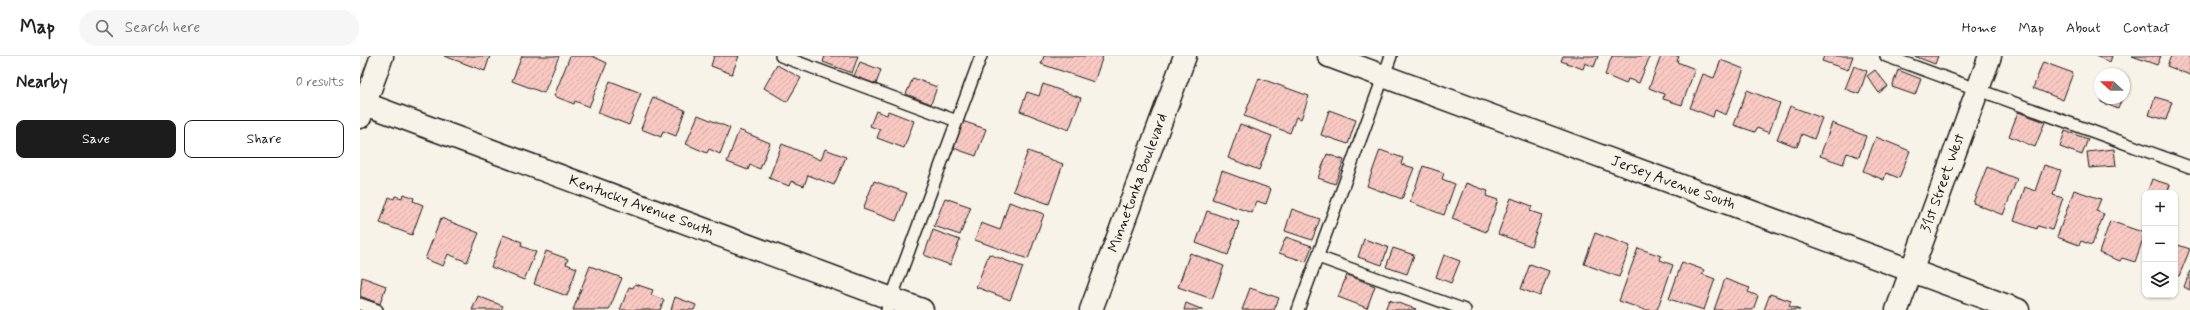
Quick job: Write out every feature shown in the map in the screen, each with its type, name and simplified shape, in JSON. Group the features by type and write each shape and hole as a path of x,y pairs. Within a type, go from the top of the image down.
{"street":[{"path":"362,108 382,56"},
{"name":"Minnetonka Boulevard","path":"1090,310 1185,56"},
{"name":"Jersey Avenue South","path":"1329,56 2018,310"},
{"name":"31st Street West","path":"1897,310 1990,56"},
{"name":"Kentucky Avenue South","path":"362,108 889,304 922,310"}],"lane":[{"path":"781,56 957,121"},
{"path":"889,304 981,56"},
{"path":"1298,310 1392,56"},
{"path":"1886,56 2190,167"},
{"path":"1318,256 1464,310"},
{"path":"360,304 377,310"}],"building":[{"path":"444,56 490,56 485,71"},
{"path":"522,56 559,56 544,93 512,81"},
{"path":"570,56 592,56 607,63 589,107 575,101 574,104 554,96"},
{"path":"714,56 739,56 732,74 711,66"},
{"path":"825,56 858,56 852,73 823,62"},
{"path":"1044,56 1103,56 1094,82 1041,64"},
{"path":"1563,56 1598,56 1594,67 1585,63 1583,69 1561,61"},
{"path":"1612,56 1650,56 1639,83 1628,79 1626,84 1605,75"},
{"path":"1661,56 1679,56 1677,62 1695,69 1682,105 1663,99 1664,94 1649,88"},
{"path":"1824,56 1853,56 1848,70 1822,61"},
{"path":"1914,56 1938,56 1935,64"},
{"path":"2095,56 2112,56 2110,62"},
{"path":"2132,56 2161,56 2157,65"},
{"path":"2171,56 2190,56 2190,75 2167,66"},
{"path":"1721,60 1744,69 1726,115 1715,110 1713,117 1690,108 1703,74 1714,78"},
{"path":"860,62 881,70 876,84 854,76"},
{"path":"2043,62 2073,73 2063,100 2033,88"},
{"path":"777,65 801,78 787,102 764,88"},
{"path":"1854,66 1867,71 1859,94 1845,89"},
{"path":"1875,70 1888,86 1879,93 1867,76"},
{"path":"1898,70 1921,79 1915,95 1892,87"},
{"path":"913,78 937,87 931,104 906,94"},
{"path":"1259,78 1309,96 1301,119 1296,117 1290,133 1244,116"},
{"path":"610,81 641,93 629,125 598,113"},
{"path":"1043,84 1081,98 1069,130 1020,111 1027,92 1039,96"},
{"path":"1747,90 1780,103 1769,133 1757,128 1755,132 1734,125"},
{"path":"653,97 685,110 676,136 663,131 661,137 641,129"},
{"path":"2155,97 2172,102 2166,120 2149,115"},
{"path":"2106,104 2120,104 2118,109"},
{"path":"1790,106 1822,118 1814,139 1802,134 1797,147 1777,139"},
{"path":"1329,110 1356,120 1348,144 1321,135"},
{"path":"876,111 887,115 888,111 914,121 904,148 877,138 880,130 870,126"},
{"path":"2018,112 2045,122 2035,147 2009,136"},
{"path":"698,115 730,128 720,154 709,149 707,153 686,144"},
{"path":"962,121 986,129 976,156 953,148"},
{"path":"1832,123 1866,136 1859,157 1847,153 1843,164 1820,156"},
{"path":"1240,124 1272,136 1259,170 1228,158"},
{"path":"739,130 770,143 760,169 750,165 748,170 727,162"},
{"path":"2065,131 2088,139 2082,155 2060,147"},
{"path":"1876,137 1910,151 1899,178 1886,173 1884,180 1863,171"},
{"path":"782,144 821,160 825,149 846,157 834,185 808,175 804,186 791,181 789,186 769,178"},
{"path":"2114,149 2116,166 2089,168 2087,152"},
{"path":"1380,150 1403,158 1401,164 1414,168 1402,199 1367,186"},
{"path":"1028,151 1063,164 1049,204 1013,191"},
{"path":"1327,154 1344,160 1335,184 1318,178"},
{"path":"2044,165 2061,170 2053,195 2063,198 2052,230 2038,226 2037,229 2014,221 2025,187 2035,191"},
{"path":"1423,166 1444,173 1442,179 1455,184 1444,215 1410,202"},
{"path":"1987,167 2017,179 2003,215 1973,203"},
{"path":"1222,171 1271,189 1266,204 1257,201 1252,213 1212,199"},
{"path":"2152,179 2170,185 2168,190 2148,190"},
{"path":"874,181 907,193 896,221 863,209"},
{"path":"1466,183 1488,191 1486,196 1498,200 1486,232 1452,219"},
{"path":"2074,190 2101,199 2096,211 2104,214 2092,245 2081,241 2079,245 2057,237"},
{"path":"403,194 414,198 413,201 423,205 412,235 380,223 389,197 394,199 395,196 402,198"},
{"path":"945,198 971,207 960,235 934,226"},
{"path":"1511,198 1532,206 1530,211 1542,215 1531,246 1498,234"},
{"path":"1009,202 1044,214 1028,259 975,240 981,223 1000,230"},
{"path":"1292,209 1320,219 1312,240 1285,231"},
{"path":"1207,211 1239,222 1228,255 1196,243"},
{"path":"441,218 479,233 467,262 448,254 443,266 425,259"},
{"path":"2110,221 2142,232 2142,242 2135,262 2122,258 2120,261 2099,253"},
{"path":"933,230 960,240 950,265 924,255"},
{"path":"1595,233 1630,246 1619,277 1584,264"},
{"path":"503,235 522,242 521,246 536,252 524,280 491,267"},
{"path":"1286,237 1312,246 1306,262 1279,253"},
{"path":"1364,239 1388,247 1382,265 1358,257"},
{"path":"2178,245 2190,249 2178,276"},
{"path":"1393,248 1414,255 1407,274 1386,267"},
{"path":"1638,248 1661,256 1660,260 1673,265 1657,310 1645,310 1619,301"},
{"path":"546,251 568,259 566,264 577,268 567,296 534,284"},
{"path":"1190,253 1224,266 1212,299 1178,287"},
{"path":"989,254 1023,267 1010,300 976,287"},
{"path":"1444,255 1460,261 1451,283 1436,277"},
{"path":"1682,262 1704,270 1702,274 1715,279 1704,310 1669,299"},
{"path":"1530,264 1549,271 1540,296 1521,289"},
{"path":"590,266 622,278 609,310 573,310"},
{"path":"2190,271 2190,290 2184,287"},
{"path":"1347,275 1375,286 1367,308 1338,297"},
{"path":"362,277 386,286 380,304 360,296"},
{"path":"1725,279 1750,288 1748,292 1758,296 1753,310 1714,310"},
{"path":"635,284 653,290 651,295 664,300 660,310 620,310 629,287 633,288"},
{"path":"1250,288 1279,298 1274,310 1242,310"},
{"path":"1770,294 1791,301 1789,306 1800,310 1764,310"},
{"path":"478,296 503,306 501,310 472,310"},
{"path":"675,297 696,305 694,310 671,310"},
{"path":"1389,300 1416,309 1385,310"},
{"path":"1186,303 1203,310 1184,310"}]}
